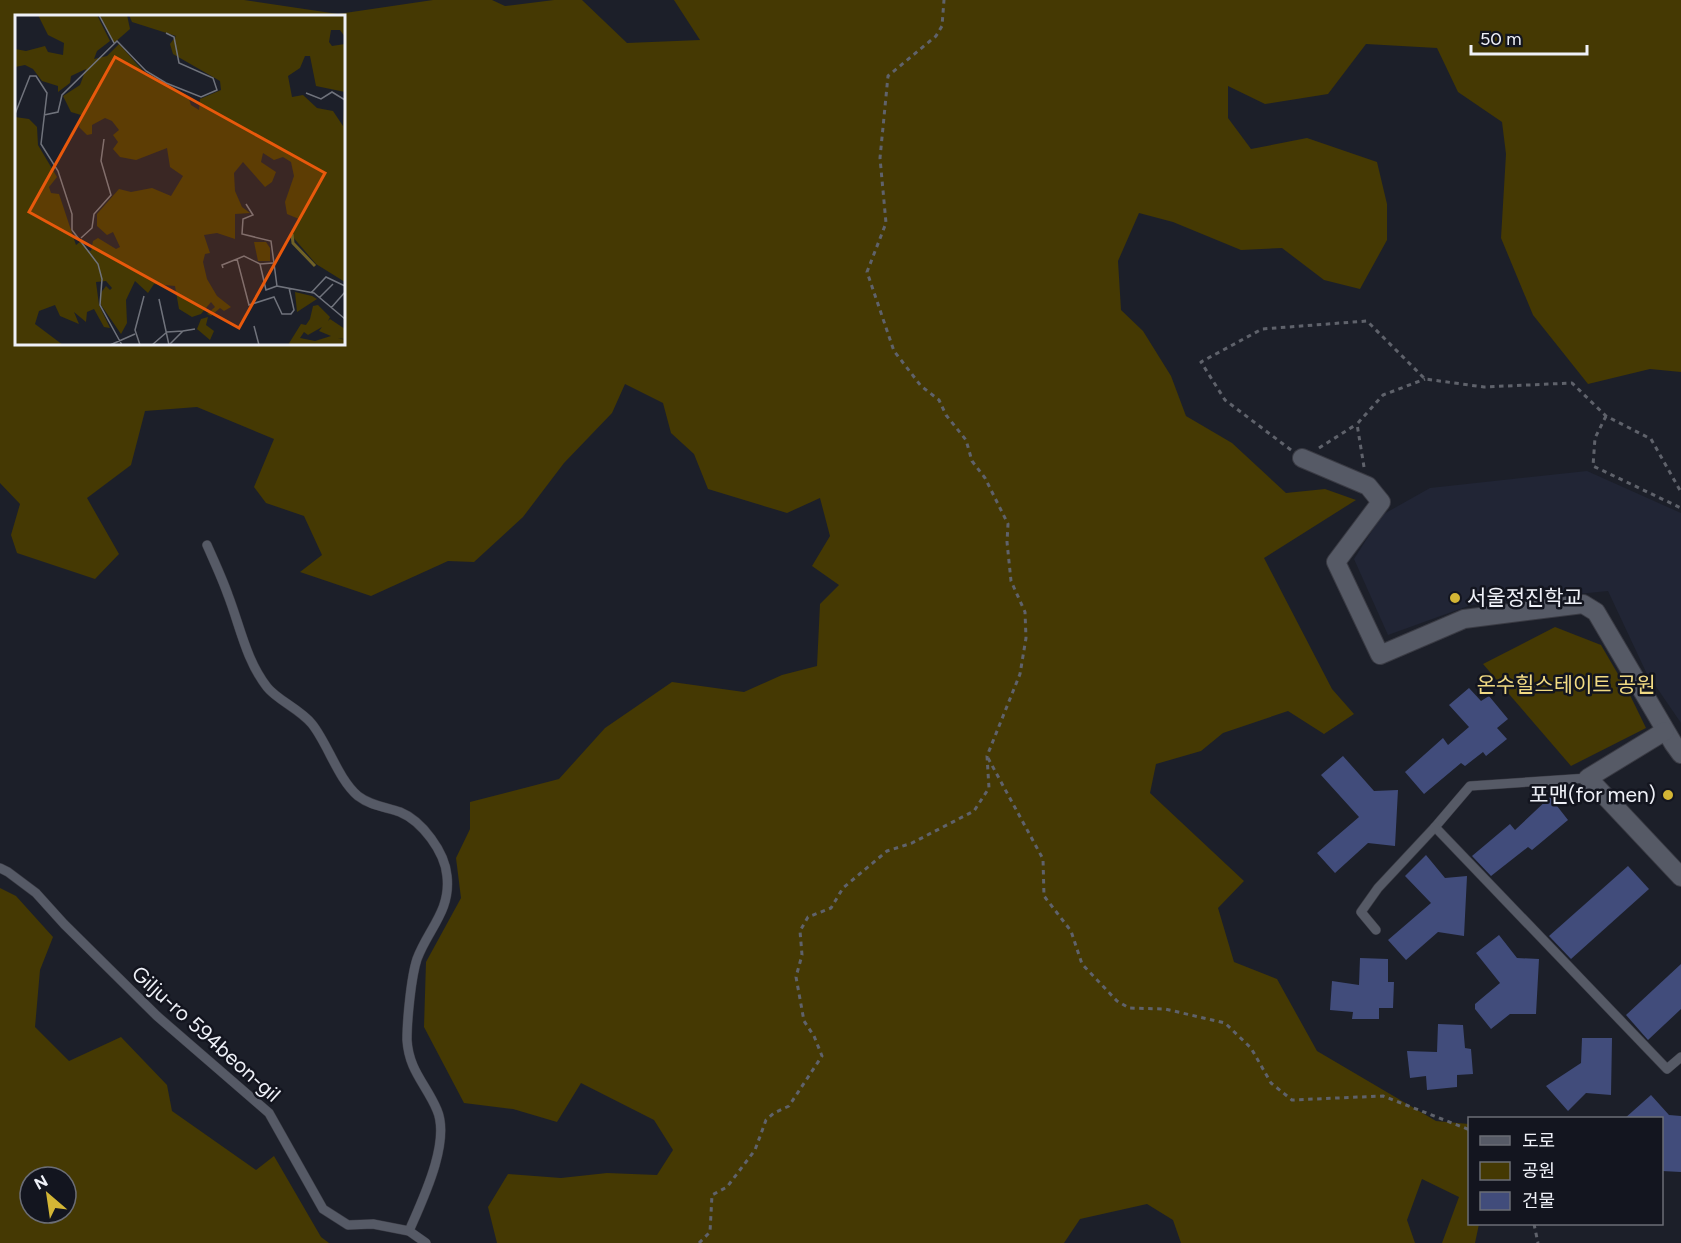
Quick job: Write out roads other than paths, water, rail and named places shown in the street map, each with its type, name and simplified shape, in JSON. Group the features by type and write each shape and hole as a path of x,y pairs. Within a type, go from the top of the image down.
{"street":[{"path":"1302,458 1368,486 1381,502 1336,562 1380,655 1464,619 1583,604 1596,612 1665,731 1681,754"},
{"path":"1665,731 1588,778 1681,877"}],"lane":[{"path":"207,545 228,594 252,662 268,689 312,723 338,769 357,795 370,803 401,813 418,825 434,843 444,860 447,896 443,913 417,960 407,1039 415,1072 438,1110 441,1129 437,1154 426,1190 409,1231 426,1243"},
{"path":"1376,930 1361,912 1378,888 1470,786 1588,778"},
{"path":"1435,827 1667,1069 1681,1057"},
{"name":"Gilju-ro 594beon-gil","path":"0,868 36,893 157,1016 269,1113 323,1209 348,1225 373,1224 409,1231"}],"place":[{"name":"서울정진학교","path":"1455,598"},
{"name":"포맨(for men)","path":"1668,795"}],"park label":[{"name":"온수힐스테이트 공원","path":"1566,685"}]}
